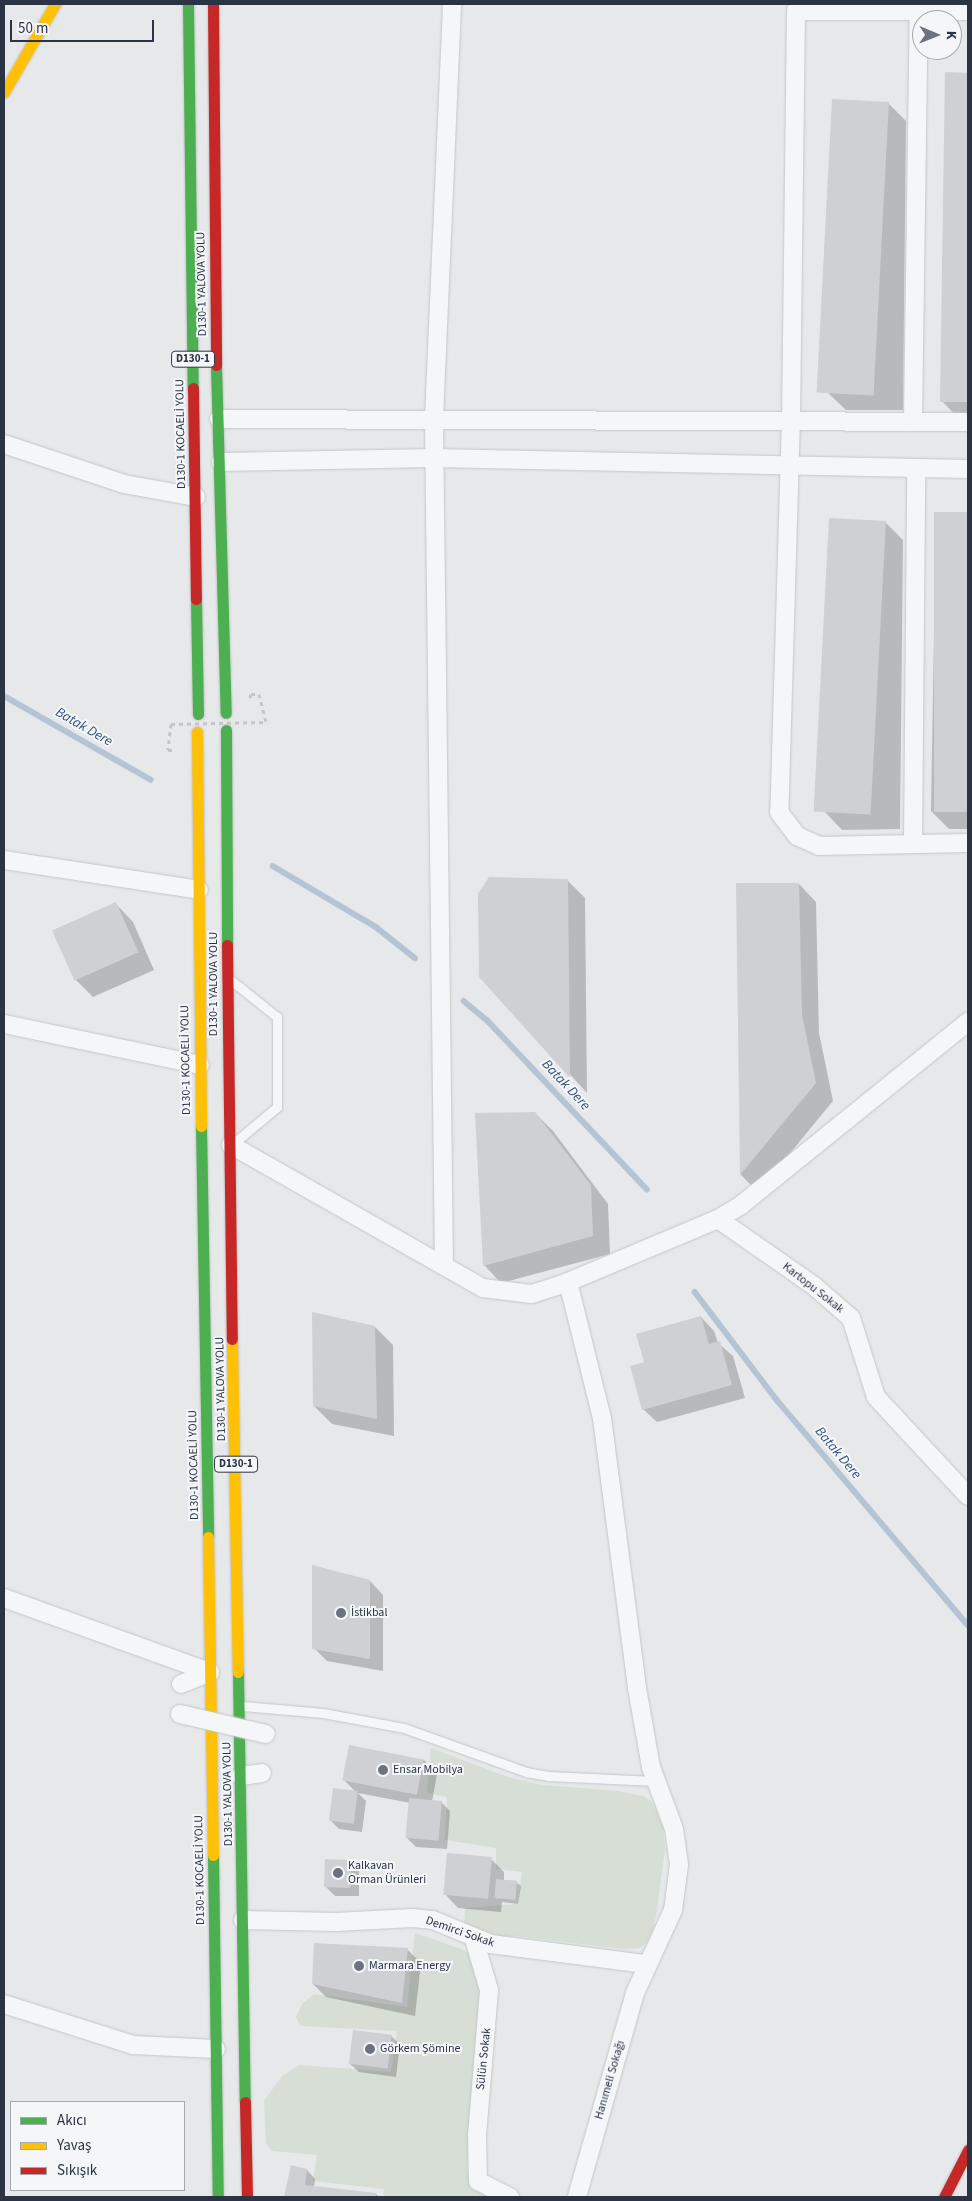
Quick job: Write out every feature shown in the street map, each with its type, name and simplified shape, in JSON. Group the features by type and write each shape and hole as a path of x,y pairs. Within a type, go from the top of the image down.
{"main road":[{"path":"4,92 55,4"},
{"path":"183,4 188,29"},
{"name":"D130-1 KOCAELİ YOLU","path":"188,4 198,714"},
{"name":"D130-1 YALOVA YOLU","path":"214,4 219,419 226,713"},
{"name":"D130-1 YALOVA YOLU","path":"226,730 228,978 247,2197"},
{"name":"D130-1 KOCAELİ YOLU","path":"197,732 200,1065 218,2197"},
{"path":"944,2197 968,2150"}],"street":[{"path":"444,1265 434,418 452,4"},
{"path":"912,11 796,8 791,419 779,812 797,836 819,846 968,843"},
{"path":"913,421 918,60"},
{"path":"219,419 791,419 968,422"},
{"path":"4,444 124,484 196,497"},
{"path":"221,462 434,458 968,469"},
{"path":"913,844 916,468"},
{"path":"4,860 199,890"},
{"path":"231,1145 483,1288 532,1294 568,1282 718,1219 784,1173 968,1022"},
{"path":"4,1024 200,1065"},
{"name":"Kartopu Sokak","path":"718,1219 814,1286 851,1318 876,1398 968,1496"},
{"name":"Hanımeli Sokağı","path":"568,1282 602,1418 637,1688 654,1781 674,1829 680,1865 673,1910 646,1964 630,2012 577,2197"},
{"path":"4,1598 210,1672"},
{"path":"181,1684 210,1672"},
{"path":"180,1714 266,1734"},
{"path":"241,1776 262,1772"},
{"name":"Demirci Sokak","path":"243,1920 336,1922 413,1918 433,1920 474,1939 646,1964"},
{"name":"Sülün Sokak","path":"474,1939 489,1990 477,2135 478,2181 510,2197"},
{"path":"4,2004 133,2044 216,2049"}],"lane":[{"path":"228,978 277,1017 277,1107 231,1145"},
{"path":"240,1706 323,1713 404,1728 526,1772 548,1776 654,1781"}],"path":[{"path":"175,744 174,750 168,750 170,724 266,722 260,694 251,694 249,704"}],"shaded area":[{"path":"431,1748 508,1777 542,1785 618,1791 643,1796 652,1802 663,1826 665,1849 653,1931 646,1943 640,1948 623,1949 515,1936 494,1938 464,1925 465,1908 518,1904 522,1872 496,1869 496,1848 445,1840 447,1797 427,1793"},
{"path":"415,1933 464,1950 474,1958 484,1989 467,2167 471,2182 492,2197 383,2197 384,2189 313,2181 317,2155 272,2151 266,2143 264,2101 282,2076 299,2065 391,2072 397,2031 301,2026 296,2017 302,2004 314,1994 407,2007"}],"building":[{"path":"945,72 968,73 968,402 940,402"},
{"path":"832,99 889,102 874,396 817,393"},
{"path":"934,512 968,512 968,812 934,812"},
{"path":"829,518 886,521 871,815 814,812"},
{"path":"489,877 568,879 570,1078 479,977 478,894"},
{"path":"736,883 799,883 802,1015 816,1083 740,1175"},
{"path":"116,902 138,952 74,981 52,930"},
{"path":"535,1112 591,1185 593,1236 483,1266 475,1113"},
{"path":"312,1312 375,1326 377,1419 313,1406"},
{"path":"701,1316 709,1344 720,1341 732,1385 642,1410 630,1366 644,1362 636,1334"},
{"path":"312,1565 370,1580 370,1659 312,1649"},
{"name":"Ensar Mobilya","path":"349,1745 424,1760 417,1795 342,1780"},
{"path":"333,1788 358,1791 354,1824 329,1821"},
{"path":"409,1798 442,1801 438,1841 406,1838"},
{"path":"447,1853 492,1857 488,1899 443,1895"},
{"name":"Kalkavan Orman Ürünleri","path":"325,1859 351,1860 350,1888 324,1887"},
{"path":"496,1879 517,1881 515,1900 494,1898"},
{"name":"Marmara Energy","path":"314,1943 408,1948 402,2003 312,1984"},
{"name":"Görkem Şömine","path":"353,2030 392,2035 388,2068 349,2064"},
{"path":"291,2165 307,2169 305,2185 376,2193 376,2197 284,2197"}],"waterway":[{"name":"Batak Dere","path":"4,696 151,780"},
{"name":"Batak Dere","path":"273,866 376,927 415,958"},
{"name":"Batak Dere","path":"464,1001 487,1020 647,1189"},
{"name":"Batak Dere","path":"695,1292 777,1400 968,1625"}],"traffic: fast":[{"path":"188,4 193,388"},
{"path":"216,365 226,713"},
{"path":"196,599 198,714"},
{"path":"226,730 227,945"},
{"path":"201,1126 208,1537"},
{"path":"238,1672 245,2102"},
{"path":"213,1855 218,2197"}],"traffic: slow":[{"path":"4,92 55,4"},
{"path":"197,732 201,1126"},
{"path":"232,1339 238,1672"},
{"path":"208,1537 213,1855"}],"traffic: jam":[{"path":"213,4 216,365"},
{"path":"193,388 196,599"},
{"path":"227,945 232,1339"},
{"path":"245,2102 247,2197"},
{"path":"944,2197 968,2150"}],"place":[{"name":"İstikbal","path":"341,1613"},
{"name":"Ensar Mobilya","path":"383,1770"},
{"name":"Kalkavan Orman Ürünleri","path":"338,1873"},
{"name":"Marmara Energy","path":"359,1966"},
{"name":"Görkem Şömine","path":"370,2049"}]}
